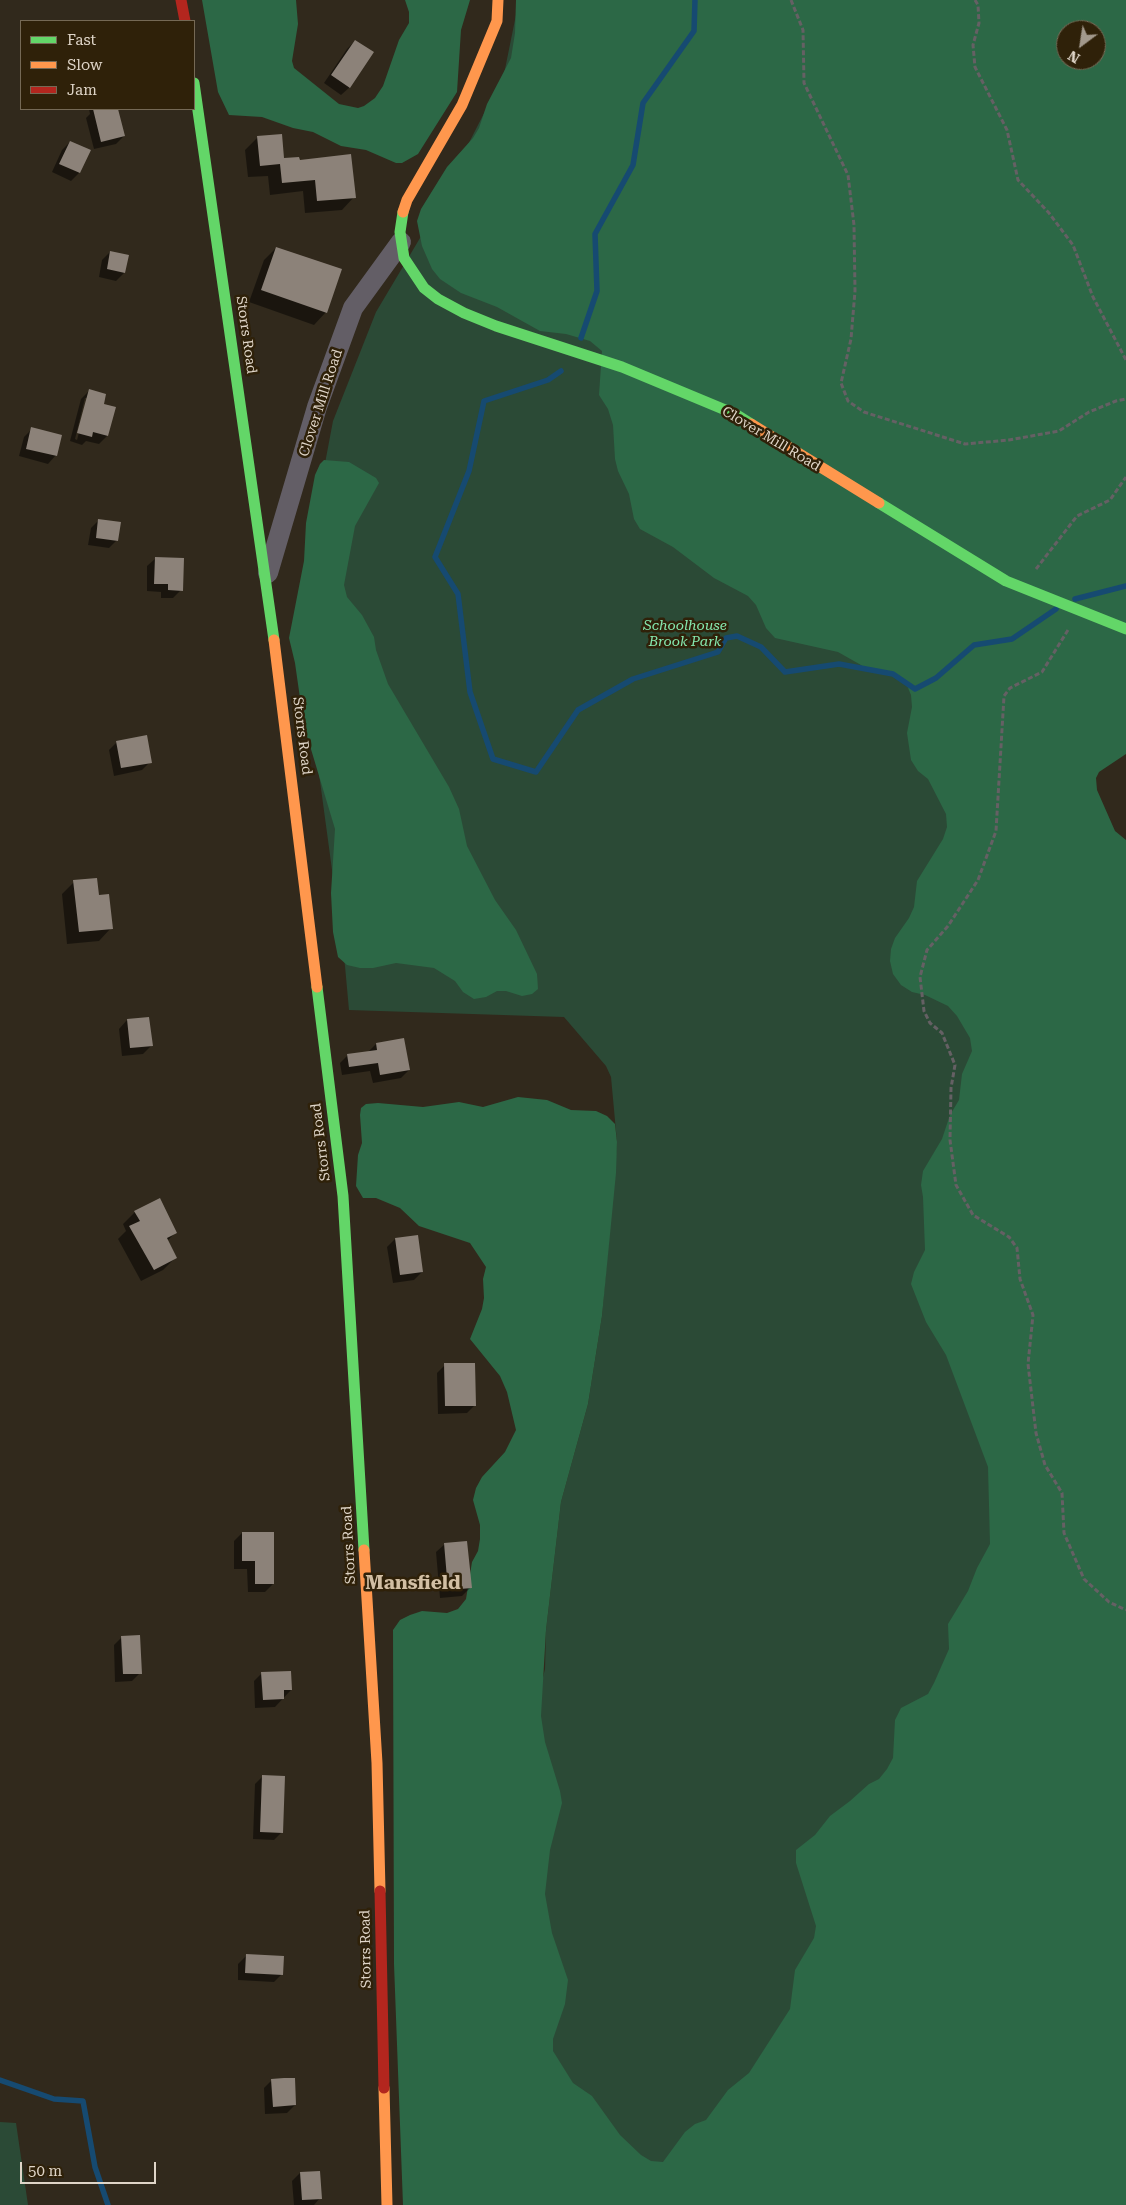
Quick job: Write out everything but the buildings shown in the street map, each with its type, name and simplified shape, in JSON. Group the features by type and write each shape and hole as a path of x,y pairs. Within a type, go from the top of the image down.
{"main road":[{"path":"182,0 185,20"},
{"name":"Clover Mill Road","path":"498,0 497,20 462,105 407,200 401,216 401,242 404,258 424,288 438,299 496,326 622,367 735,414 1006,581 1126,629"},
{"name":"Storrs Road","path":"195,90 266,577 343,1196 377,1763 387,2205"}],"street":[{"name":"Clover Mill Road","path":"266,577 318,407 353,308 401,242"}],"path":[{"path":"791,0 803,30 804,83 848,175 854,225 855,291 851,339 842,383 848,401 864,412 965,444 1009,440 1059,431 1089,412 1126,399"},
{"path":"975,0 978,5 979,23 973,46 975,67 1007,130 1018,180 1049,213 1073,245 1094,297 1126,360"},
{"path":"1027,590 1038,565 1078,516 1110,500 1126,477"},
{"path":"1080,611 1042,672 1010,688 1004,696 996,831 978,880 948,926 928,950 920,977 924,1010 930,1023 942,1034 955,1065 950,1140 956,1186 973,1215 1009,1237 1017,1248 1020,1279 1033,1315 1028,1364 1036,1433 1045,1465 1062,1494 1064,1533 1084,1579 1109,1602 1126,1610"}],"green space":[{"path":"202,0 296,0 298,24 292,61 294,68 339,104 358,108 375,98 383,86 399,40 409,23 409,12 405,0 470,0 461,30 457,92 418,154 402,163 396,163 366,150 341,146 313,132 293,128 262,117 229,115 218,92"},
{"path":"516,0 1126,0 1126,754 1099,772 1096,778 1097,790 1115,831 1126,840 1126,2205 403,2205 394,1964 393,1630 400,1620 410,1615 422,1611 447,1613 458,1609 466,1599 472,1562 478,1551 480,1539 480,1525 473,1500 476,1488 482,1477 505,1452 516,1430 507,1392 500,1376 470,1339 482,1309 484,1298 483,1279 486,1267 470,1243 419,1226 400,1208 376,1198 363,1198 356,1186 358,1155 362,1143 361,1108 366,1104 378,1103 423,1107 459,1102 483,1107 518,1097 547,1100 571,1110 596,1111 607,1116 615,1124 617,1142 616,1173 602,1316 588,1404 561,1502 546,1630 541,1716 545,1742 562,1803 550,1850 545,1894 552,1933 568,1980 565,2004 553,2039 553,2051 573,2083 592,2096 620,2135 641,2155 651,2161 663,2162 685,2132 695,2124 706,2120 728,2090 749,2073 790,2009 795,1970 814,1938 816,1926 796,1863 796,1850 815,1835 830,1816 869,1784 879,1779 887,1769 893,1758 895,1720 901,1708 928,1694 934,1683 949,1649 948,1624 968,1591 977,1568 990,1544 988,1467 946,1355 926,1322 911,1284 914,1272 925,1250 921,1185 923,1171 942,1139 950,1115 959,1100 962,1074 972,1051 970,1038 957,1016 948,1006 925,995 912,992 901,985 893,974 890,961 891,949 895,938 914,907 917,881 943,839 947,827 946,814 928,779 918,771 911,760 907,733 912,707 911,695 906,683 895,676 870,672 838,652 775,638 766,628 756,605 748,596 714,578 673,547 640,529 634,519 629,494 618,471 615,459 613,425 608,409 599,395 602,351 590,341 566,334 540,331 497,307 461,293 440,279 432,269 422,246 417,221 421,209 447,167 473,138 479,128 487,104 511,58 515,33"},
{"name":"Schoolhouse Brook Park","path":"519,0 1126,0 1063,581 1105,859 1126,856 1126,2205 416,2205 545,1669 546,1630 561,1502 588,1404 602,1316 617,1142 611,1077 606,1066 564,1017 349,1010 345,966 297,611 333,421 376,312 423,233 504,74"},
{"path":"324,460 349,462 376,478 379,483 355,526 344,585 347,597 362,615 374,637 376,650 388,684 449,787 459,809 467,846 495,900 516,930 537,974 538,989 532,994 522,996 506,991 497,991 486,997 474,999 463,992 455,981 434,968 396,963 373,968 360,968 347,965 338,957 333,932 331,893 335,829 304,726 295,663 289,638 304,561 306,523 315,475"},
{"path":"0,2122 16,2123 28,2205 0,2205"}],"waterway":[{"path":"581,338 597,291 595,234 633,165 643,103 694,31 695,0"},
{"path":"561,371 548,380 484,401 469,471 435,557 458,594 470,692 493,759 536,772 578,710 633,679 718,652 726,638 737,636 761,647 785,672 839,664 893,674 915,689 936,678 974,645 1012,639 1056,609"},
{"path":"1075,599 1126,586"},
{"path":"0,2080 54,2099 83,2101 95,2167 108,2205"}],"traffic: fast":[{"path":"195,90 274,640"},
{"path":"403,212 400,232 404,258 424,288 438,299 464,313 496,326 622,367 735,414 751,424"},
{"path":"879,503 1006,581 1126,629"},
{"path":"317,987 343,1196 364,1550"}],"traffic: slow":[{"path":"403,212 407,200 462,105 497,21 498,0"},
{"path":"751,424 879,503"},
{"path":"274,640 317,987"},
{"path":"364,1550 377,1763 380,1891"},
{"path":"384,2088 387,2205"}],"traffic: jam":[{"path":"181,0 185,20"},
{"path":"380,1891 384,2088"}],"district":[{"name":"Mansfield","path":"413,1583"}]}
